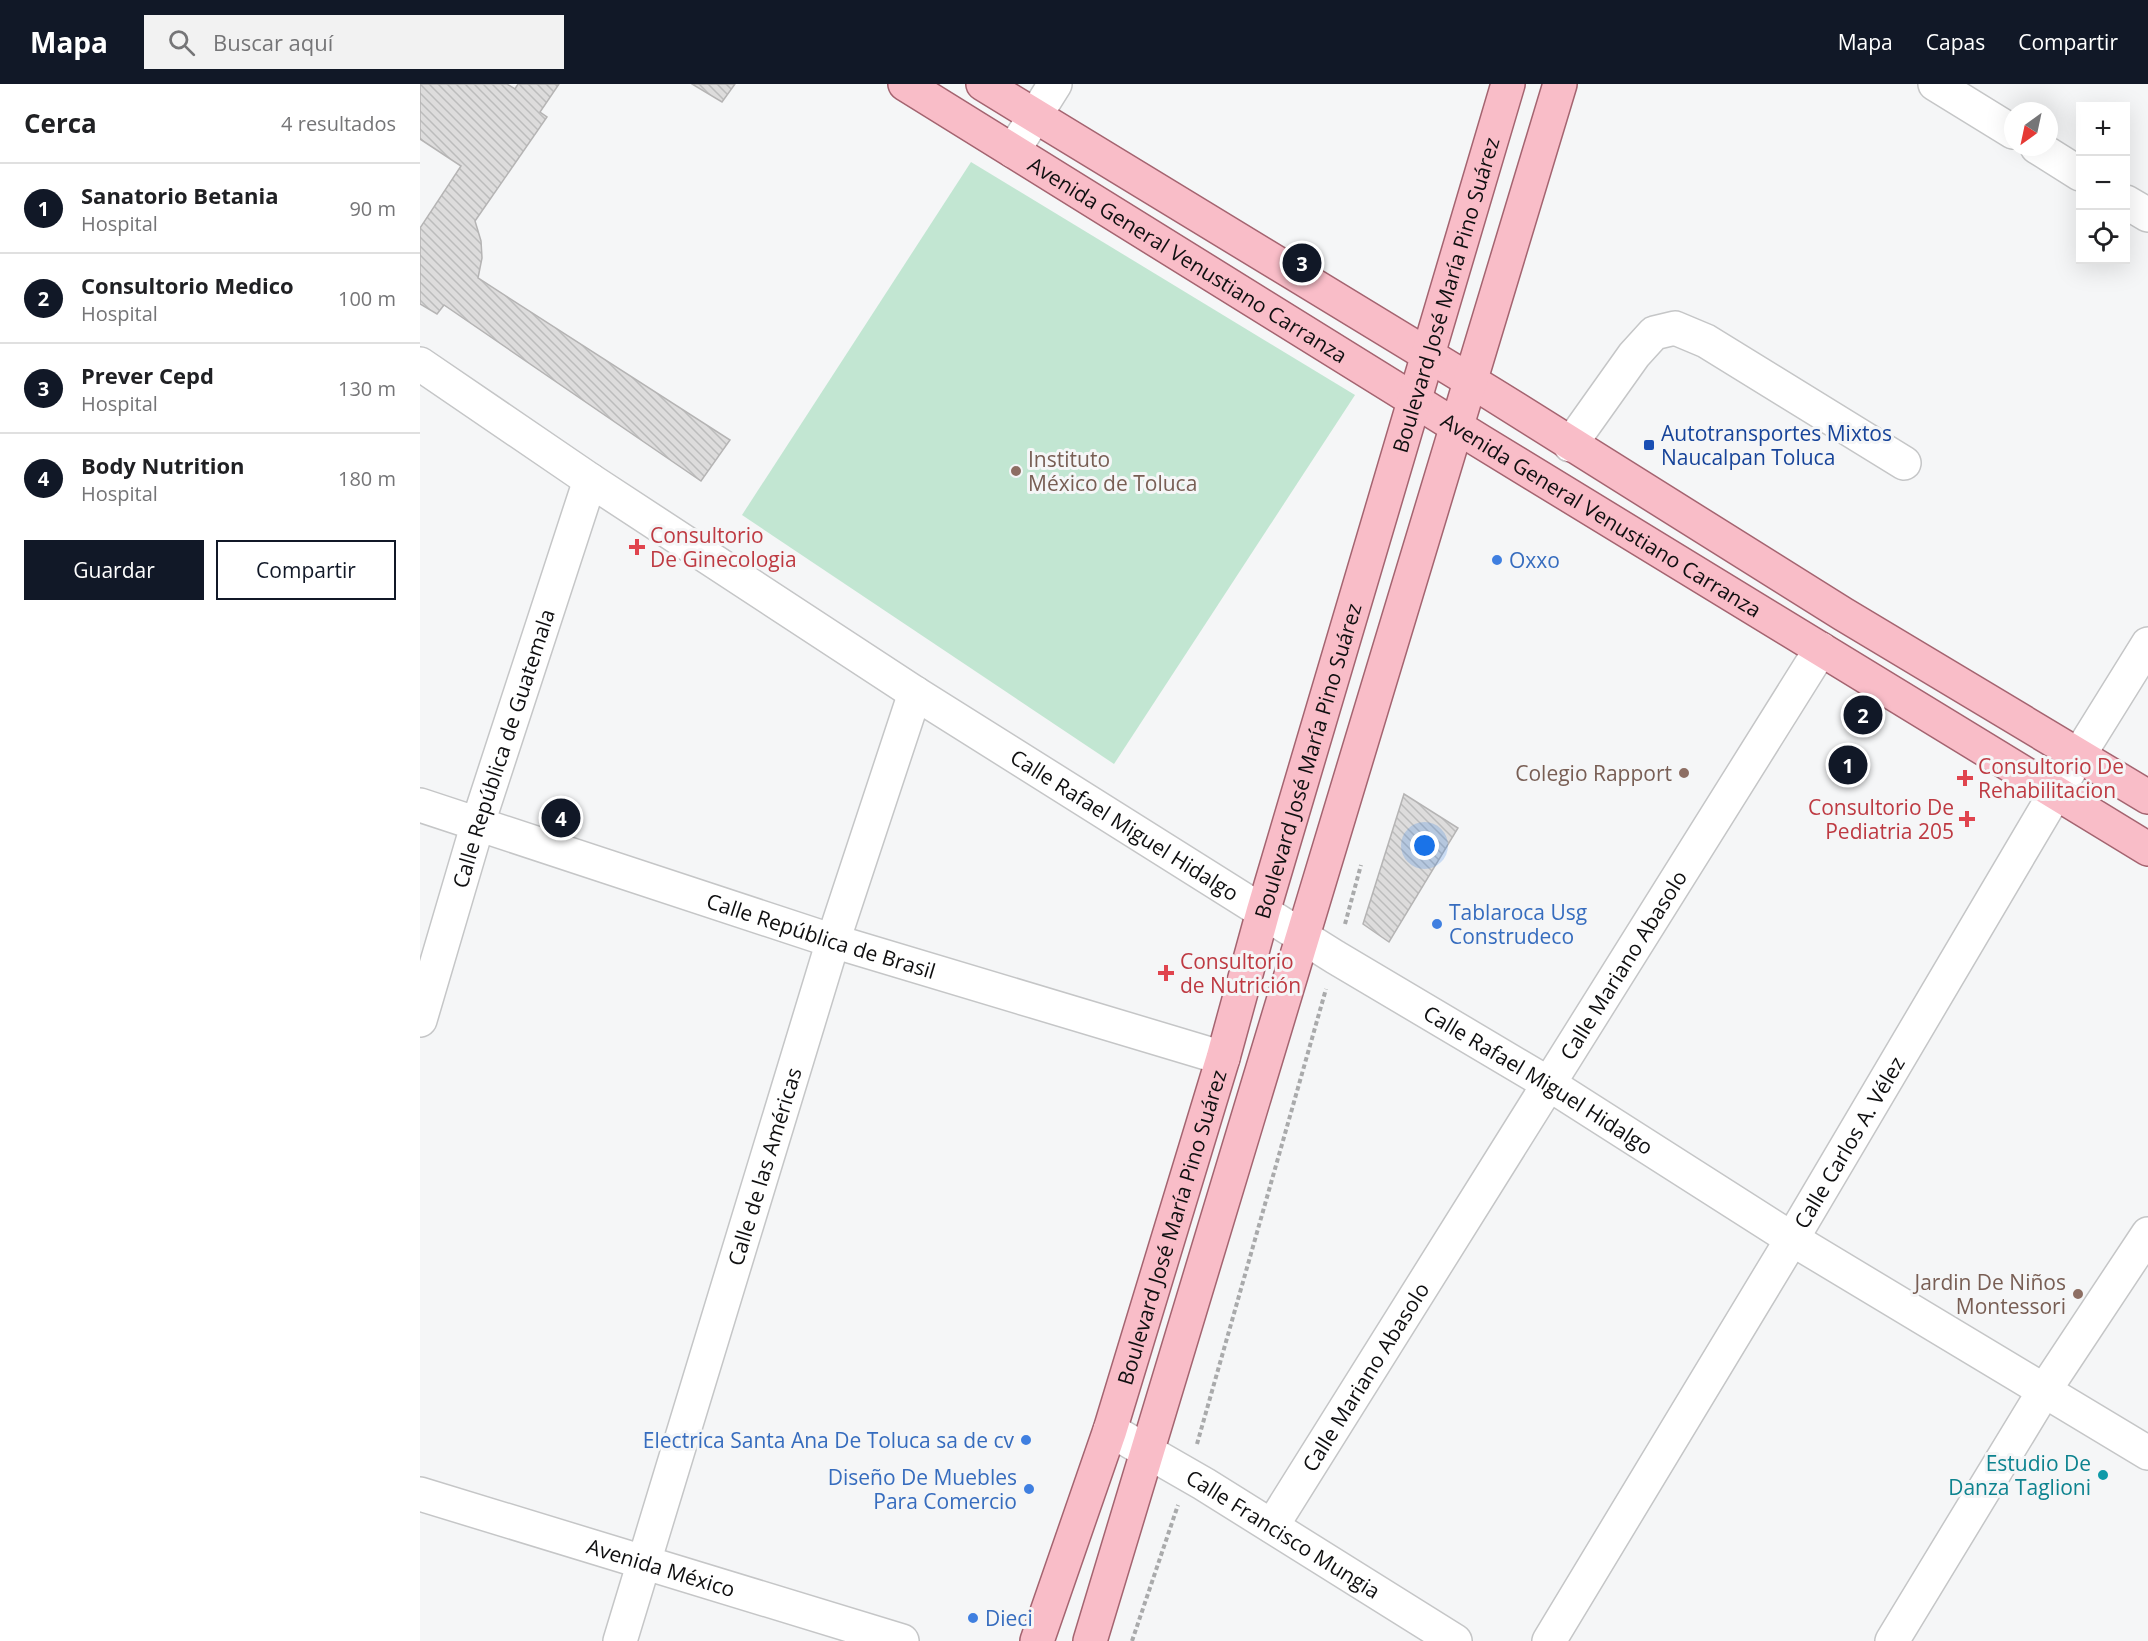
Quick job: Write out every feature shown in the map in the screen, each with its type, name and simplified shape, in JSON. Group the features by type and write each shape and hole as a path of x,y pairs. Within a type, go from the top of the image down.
{"main road":[{"name":"Avenida General Venustiano Carranza","path":"905,84 1415,401 2148,849"},
{"name":"Avenida General Venustiano Carranza","path":"983,84 1428,356 1843,614 2148,797"},
{"name":"Boulevard José María Pino Suárez","path":"1036,1641 1110,1430 1223,1058 1263,912 1508,84"},
{"name":"Boulevard José María Pino Suárez","path":"1090,1641 1560,84"}],"street":[{"path":"1013,151 1055,84"},
{"path":"1935,84 2004,126"},
{"path":"2051,156 2076,171"},
{"path":"2130,204 2148,215"},
{"path":"1570,445 1634,355 1654,333 1675,328 1706,341 1905,463"},
{"name":"Calle Rafael Miguel Hidalgo","path":"420,364 590,480 915,693 1302,937 1549,1084 1792,1239 2148,1453"},
{"name":"Calle República de Guatemala","path":"420,1020 478,823 590,480"},
{"name":"Calle Carlos A. Vélez","path":"1549,1641 1792,1239 2078,754 2148,644"},
{"name":"Calle Mariano Abasolo","path":"1272,1526 1821,650"},
{"name":"Calle de las Américas","path":"620,1641 833,941 915,693"},
{"name":"Calle República de Brasil","path":"420,805 833,941 1223,1058"},
{"path":"1892,1641 2044,1391 2148,1234"},
{"name":"Calle Francisco Mungia","path":"1110,1430 1147,1449 1455,1641"},
{"name":"Avenida México","path":"420,1494 645,1560 902,1641"}],"green space":[{"path":"971,162 1355,395 1114,764 742,515"}],"building":[{"path":"420,84 507,84 515,89 518,84 559,84 540,112 547,117 475,221 481,241 482,258 478,278 730,440 701,481 444,305 437,314 420,304 420,228 461,166 420,139"},
{"path":"692,84 735,84 722,102"},
{"path":"1404,794 1458,828 1389,942 1363,924"}],"place":[{"name":"Prever Cepd","path":"1302,263"},
{"name":"Autotransportes Mixtos Naucalpan Toluca","path":"1649,445"},
{"name":"Instituto México de Toluca","path":"1016,471"},
{"name":"Consultorio De Ginecologia","path":"637,547"},
{"name":"Oxxo","path":"1497,560"},
{"name":"Consultorio Medico","path":"1863,715"},
{"name":"Sanatorio Betania","path":"1848,765"},
{"name":"Colegio Rapport","path":"1684,773"},
{"name":"Consultorio De Rehabilitacion","path":"1965,778"},
{"name":"Body Nutrition","path":"561,818"},
{"name":"Consultorio De Pediatria 205","path":"1967,819"},
{"name":"Tablaroca Usg Construdeco","path":"1437,924"},
{"name":"Consultorio de Nutrición","path":"1166,973"},
{"name":"Jardin De Niños Montessori","path":"2078,1294"},
{"name":"Electrica Santa Ana De Toluca sa de cv","path":"1026,1440"},
{"name":"Estudio De Danza Taglioni","path":"2103,1475"},
{"name":"Diseño De Muebles Para Comercio","path":"1029,1489"},
{"name":"Dieci","path":"973,1618"}]}
